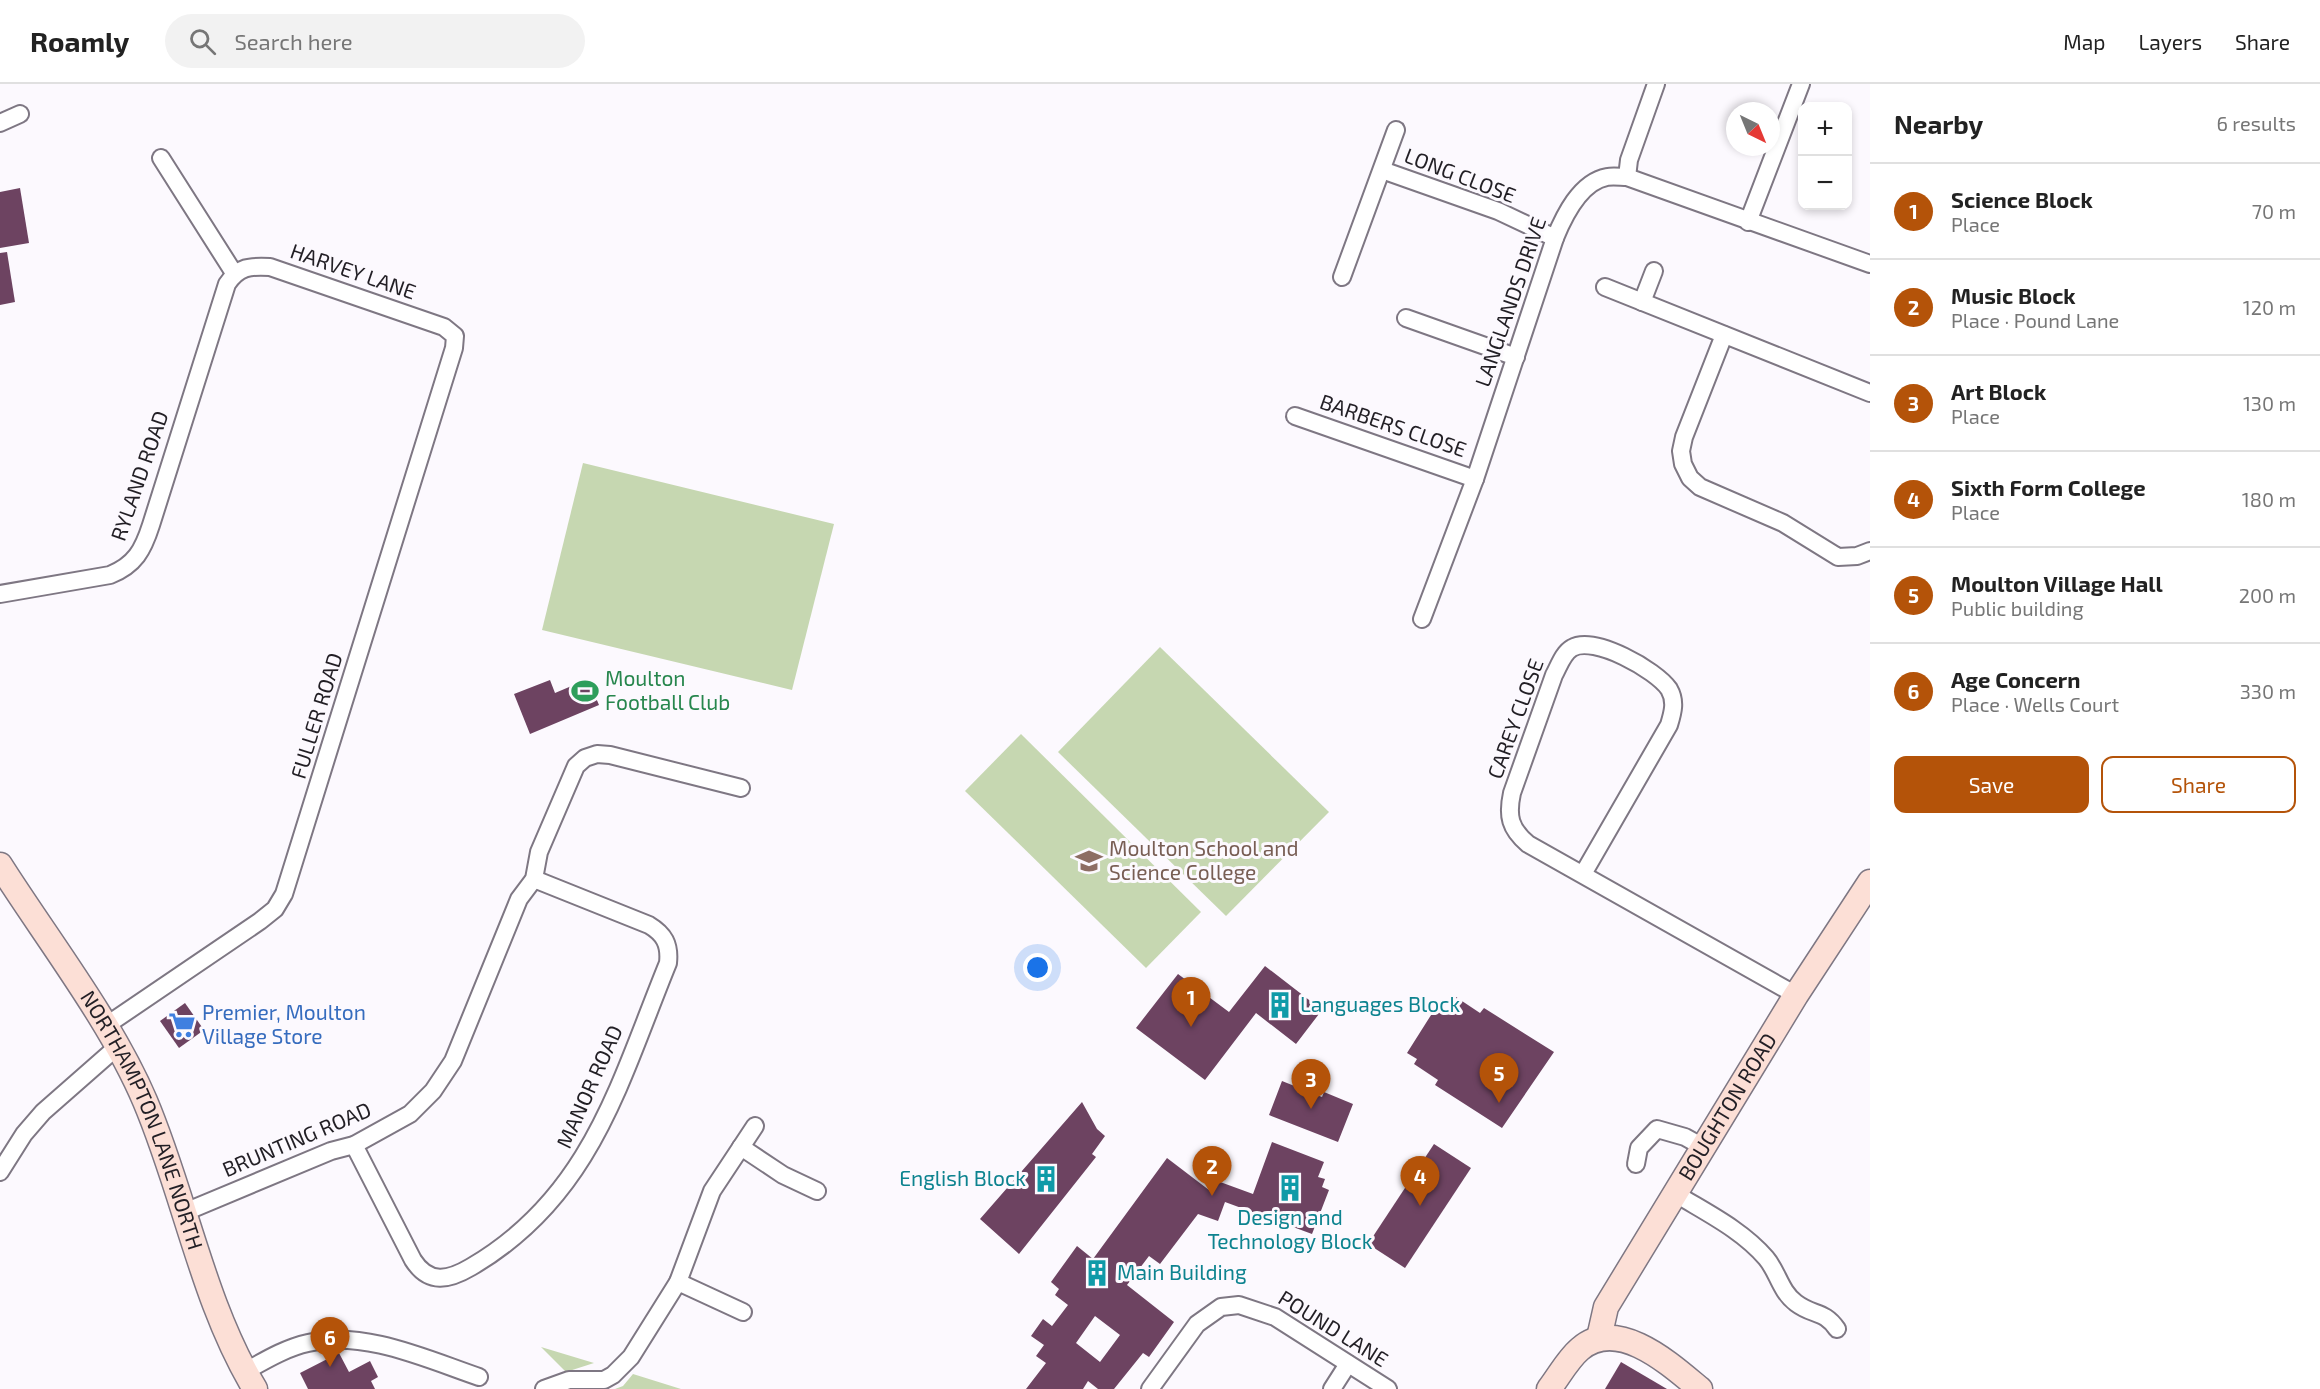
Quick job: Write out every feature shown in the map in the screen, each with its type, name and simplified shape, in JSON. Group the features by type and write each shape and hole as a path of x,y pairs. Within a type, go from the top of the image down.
{"street":[{"path":"1748,222 1801,84"},
{"path":"1627,177 1629,160 1652,85"},
{"path":"0,123 20,114"},
{"path":"1341,277 1396,130"},
{"path":"161,158 234,273"},
{"name":"LONG CLOSE","path":"1382,170 1498,211 1555,238"},
{"name":"LANGLANDS DRIVE","path":"1422,619 1475,479 1555,238 1565,213 1588,187 1606,177 1627,177 1870,264"},
{"name":"HARVEY LANE","path":"234,273 248,266 270,267 444,327 455,336"},
{"path":"1642,302 1654,271"},
{"name":"RYLAND ROAD","path":"0,594 110,575 123,570 138,555 151,525 227,284 234,273"},
{"path":"1605,287 1870,393"},
{"path":"1406,318 1516,357"},
{"path":"1724,335 1682,444 1683,464 1690,478 1706,490 1784,523 1830,554 1847,558 1870,551"},
{"name":"FULLER ROAD","path":"104,1027 260,921 275,909 284,894 454,348 455,336"},
{"name":"BARBERS CLOSE","path":"1295,416 1475,479"},
{"name":"CAREY CLOSE","path":"1583,874 1669,725 1674,711 1668,688 1658,678 1609,649 1595,644 1571,648 1562,658 1509,807 1512,828 1528,844 1796,995"},
{"path":"534,879 539,852 571,774 585,758 597,754 610,755 741,788"},
{"name":"NORTHAMPTON LANE NORTH","path":"0,866 117,1047 134,1078 155,1126 220,1320 249,1380"},
{"name":"MANOR ROAD","path":"354,1145 413,1260 425,1274 435,1279 457,1276 483,1261 532,1221 567,1184 594,1141 668,963 669,953 664,938 649,925 534,879"},
{"name":"BRUNTING ROAD","path":"185,1212 331,1151 354,1145 410,1114 442,1078 453,1061 519,899 534,879"},
{"name":"BOUGHTON ROAD","path":"1599,1338 1606,1307 1796,995 1867,894"},
{"path":"0,1172 37,1117 117,1047"},
{"path":"544,1389 568,1380 604,1380 613,1375 631,1357 678,1282 708,1199 755,1126"},
{"path":"1636,1164 1639,1148 1658,1129 1685,1137 1703,1147"},
{"path":"741,1147 783,1176 817,1191"},
{"path":"1676,1194 1727,1224 1756,1248 1768,1260 1780,1285 1796,1304 1834,1317"},
{"path":"678,1282 743,1312"},
{"name":"POUND LANE","path":"1150,1389 1197,1324 1213,1311 1229,1305 1250,1306 1263,1311 1388,1389"},
{"path":"1549,1389 1579,1349 1599,1338 1616,1338 1633,1343 1670,1365 1700,1389"},
{"path":"249,1380 282,1352 308,1342 343,1341 363,1341 391,1348 479,1377"},
{"path":"1332,1389 1348,1364"}],"green space":[{"path":"583,463 834,524 792,690 542,630"},
{"path":"1160,647 1329,812 1226,916 1058,752"},
{"path":"1021,734 1201,912 1146,968 965,791"},
{"path":"541,1347 594,1363 566,1372"},
{"path":"633,1374 681,1389 615,1389 623,1386"}],"building":[{"path":"20,188 29,243 0,248 0,192"},
{"path":"7,252 15,302 0,305 0,253"},
{"path":"588,679 599,705 530,734 514,694 550,680 555,693"},
{"path":"1265,966 1322,1010 1296,1044 1256,1013 1205,1080 1136,1028 1178,974 1229,1012"},
{"path":"1456,997 1480,1013 1484,1008 1554,1052 1502,1128 1435,1085 1438,1080 1414,1064 1417,1059 1407,1053 1438,1004 1448,1010"},
{"name":"Premier, Moulton Village Store","path":"185,1003 204,1030 179,1048 160,1021"},
{"path":"1282,1081 1322,1097 1324,1092 1353,1104 1338,1142 1269,1115"},
{"name":"English Block","path":"1082,1102 1097,1129 1105,1136 1092,1154 1096,1157 1019,1254 980,1219"},
{"name":"Main Building","path":"1272,1142 1324,1162 1318,1177 1325,1179 1322,1187 1329,1190 1312,1234 1225,1202 1218,1221 1198,1214 1160,1264 1149,1256 1127,1285 1174,1322 1149,1357 1143,1353 1114,1389 1098,1389 1088,1381 1083,1389 1026,1389 1046,1363 1036,1356 1044,1345 1031,1336 1043,1319 1052,1326 1068,1305 1055,1295 1059,1289 1051,1282 1077,1246 1093,1259 1167,1158 1209,1190 1212,1179 1253,1194","holes":["1095,1316 1120,1335 1100,1362 1076,1343"]},
{"path":"1434,1144 1471,1168 1405,1268 1368,1244"},
{"path":"339,1353 349,1372 370,1361 378,1377 371,1381 375,1389 308,1389 300,1373"},
{"path":"1621,1362 1667,1389 1605,1389"}],"place":[{"name":"Moulton Football Club","path":"585,691"},
{"name":"Moulton School and Science College","path":"1089,861"},
{"name":"Languages Block","path":"1280,1005"},
{"name":"Premier, Moulton Village Store","path":"182,1025"},
{"name":"Science Block","path":"1191,1027"},
{"name":"Moulton Village Hall","path":"1499,1103"},
{"name":"Art Block","path":"1311,1109"},
{"name":"English Block","path":"1046,1179"},
{"name":"Design and Technology Block","path":"1290,1188"},
{"name":"Music Block","path":"1212,1196"},
{"name":"Sixth Form College","path":"1420,1206"},
{"name":"Main Building","path":"1097,1273"},
{"name":"Age Concern","path":"330,1367"}]}
